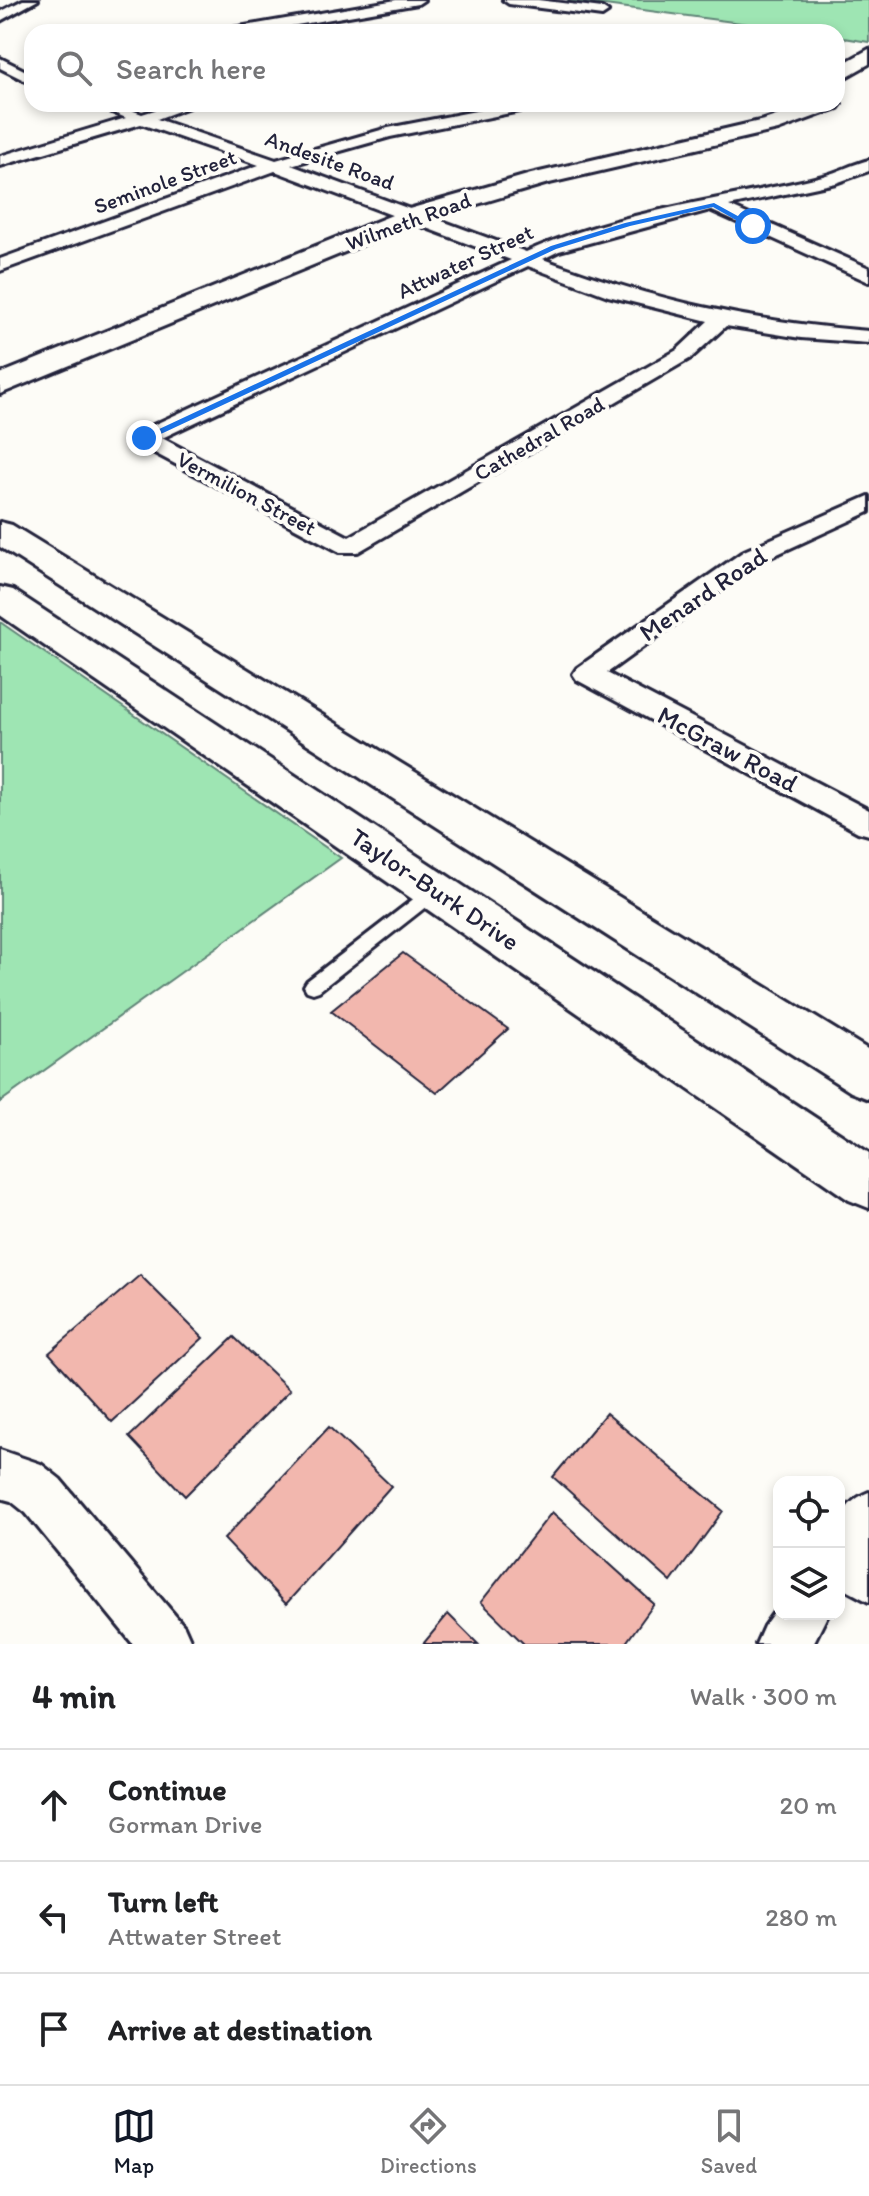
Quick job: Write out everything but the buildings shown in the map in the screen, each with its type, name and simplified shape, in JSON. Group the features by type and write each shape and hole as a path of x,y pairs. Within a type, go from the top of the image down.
{"street":[{"path":"0,17 32,0"},
{"path":"360,0 386,7"},
{"path":"282,24 418,0"},
{"path":"509,0 602,12 582,22"},
{"path":"845,71 869,55"},
{"path":"0,62 24,74"},
{"path":"0,81 24,77"},
{"name":"Andesite Road","path":"122,112 275,165 615,292 722,319 801,332 869,337"},
{"path":"0,161 161,112"},
{"name":"Seminole Street","path":"0,265 275,165 388,133 494,112"},
{"name":"Wilmeth Road","path":"346,214 445,182 745,112"},
{"name":"Wilmeth Road","path":"0,385 411,216 539,179 755,129 804,112"},
{"name":"Attwater Street","path":"144,438 526,258 628,224 830,179 869,165"},
{"path":"714,205 753,226 828,254 869,276"},
{"name":"Cathedral Road","path":"349,547 684,354 722,319"},
{"name":"Vermilion Street","path":"144,438 349,547"},
{"name":"Menard Road","path":"587,674 753,556 869,503"},
{"path":"0,532 869,1077"},
{"name":"Taylor-Burk Drive","path":"0,598 869,1183"},
{"name":"McGraw Road","path":"587,674 869,824"},
{"path":"0,1474 24,1481 43,1496 166,1644"},
{"path":"782,1644 799,1620"}],"lane":[{"path":"313,986 436,890"}],"green space":[{"path":"567,0 869,0 869,42 845,38 845,24 748,24"},
{"path":"0,622 341,858 0,1102"}],"route":[{"path":"144,438 553,247 666,214 714,205 753,226"}]}
